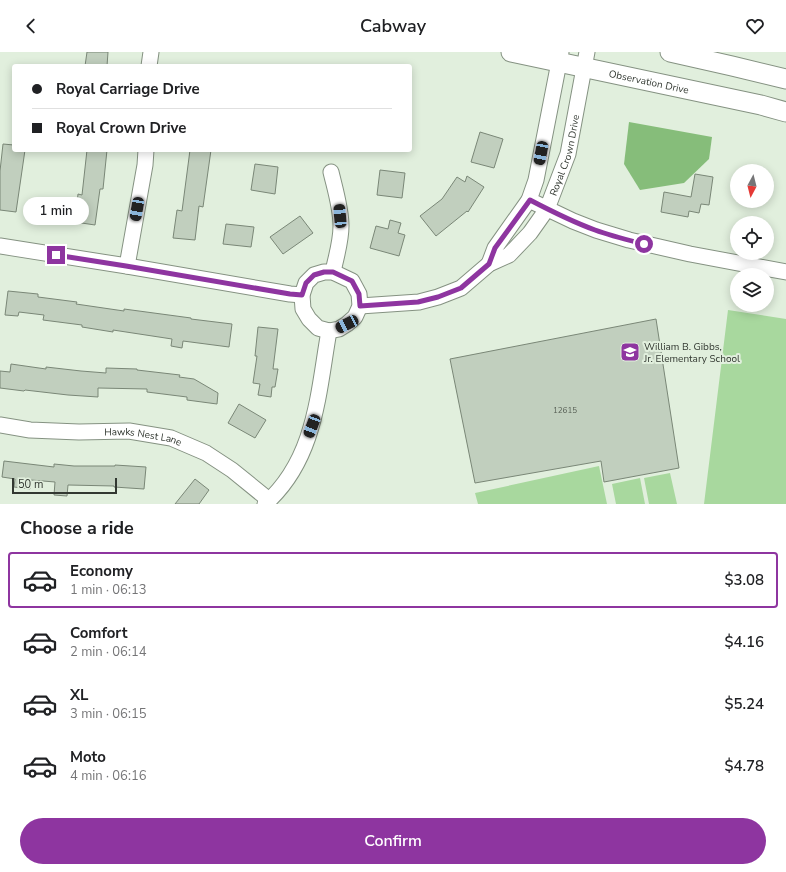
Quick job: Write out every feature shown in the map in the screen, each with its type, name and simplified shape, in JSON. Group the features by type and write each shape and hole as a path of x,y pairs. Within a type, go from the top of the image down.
{"street":[{"path":"149,64 150,52"},
{"name":"Observation Drive","path":"512,52 585,60 786,112"},
{"path":"670,52 786,79"},
{"name":"Royal Crown Drive","path":"489,264 495,248 530,200 536,180 560,57"},
{"name":"Royal Crown Drive","path":"360,306 418,302 438,297 461,288 489,264 510,255 530,233 547,209 568,154 585,60"},
{"path":"126,266 145,165 146,152"},
{"path":"331,172 339,206 341,226 333,272"},
{"path":"530,200 596,230 628,240 690,254 786,272"},
{"path":"0,246 302,295"},
{"path":"324,272 333,272 352,281 359,294 360,306 355,317 347,324 339,329 329,330 318,328 309,319 303,309 302,295 306,283 314,275 324,272"},
{"path":"267,502 289,478 303,452 317,406 329,330"},
{"name":"Hawks Nest Lane","path":"0,424 30,430 79,432 128,431 171,438 206,453 232,470 267,502"}],"shaded area":[{"path":"629,122 712,137 709,159 684,183 640,190 624,164"},
{"path":"728,310 730,312 741,312 786,319 786,504 704,504"},
{"path":"599,466 607,504 478,504 475,493"},
{"path":"670,473 677,504 649,504 644,478"},
{"path":"640,478 645,504 616,504 612,484"}],"building":[{"path":"87,52 108,52 107,64 85,64"},
{"path":"480,132 503,139 494,168 471,162"},
{"path":"3,144 12,145 12,152 25,152 16,212 0,210 0,171"},
{"path":"87,152 107,152 103,189 100,189 95,225 75,222 78,194 82,195"},
{"path":"190,152 211,152 203,207 199,206 195,240 173,238 177,210 182,211"},
{"path":"255,164 278,167 275,194 251,190"},
{"path":"380,170 405,173 402,198 377,195"},
{"path":"695,174 713,177 709,205 701,204 699,213 689,211 688,217 661,212 664,192 691,197"},
{"path":"467,176 484,187 468,212 467,211 436,236 420,216 442,199 457,177 465,182"},
{"path":"300,216 313,233 283,254 270,237"},
{"path":"390,220 401,223 398,233 405,235 399,256 370,248 376,226 388,229"},
{"path":"226,224 254,227 251,247 223,244"},
{"path":"8,291 38,294 38,297 77,302 76,304 232,324 229,347 183,341 182,348 171,346 172,339 113,330 113,332 82,327 82,325 43,320 44,315 19,312 18,316 5,315"},
{"path":"656,319 679,468 604,482 601,461 475,483 450,359"},
{"path":"258,327 278,329 273,369 278,369 275,387 272,387 271,397 258,395 260,384 253,383 257,356 255,356"},
{"path":"11,364 46,369 46,367 106,373 106,368 137,369 180,375 179,377 194,379 218,393 217,404 187,400 187,397 147,392 147,389 98,388 98,397 0,388 0,371 10,372"},
{"path":"239,404 266,420 255,438 228,423"},
{"path":"4,461 54,467 54,464 74,466 115,465 146,467 144,489 114,486 68,485 67,496 54,495 55,482 31,480 30,489 14,487 15,479 2,477"},
{"path":"195,479 209,490 199,504 175,504"}],"place":[{"name":"William B. Gibbs, Jr. Elementary School","path":"630,352"}],"route":[{"path":"56,255 302,295 306,283 314,275 324,272 333,272 352,281 359,294 360,306 418,302 438,297 461,288 489,264 495,248 530,200 573,221 596,230 644,244"}]}
